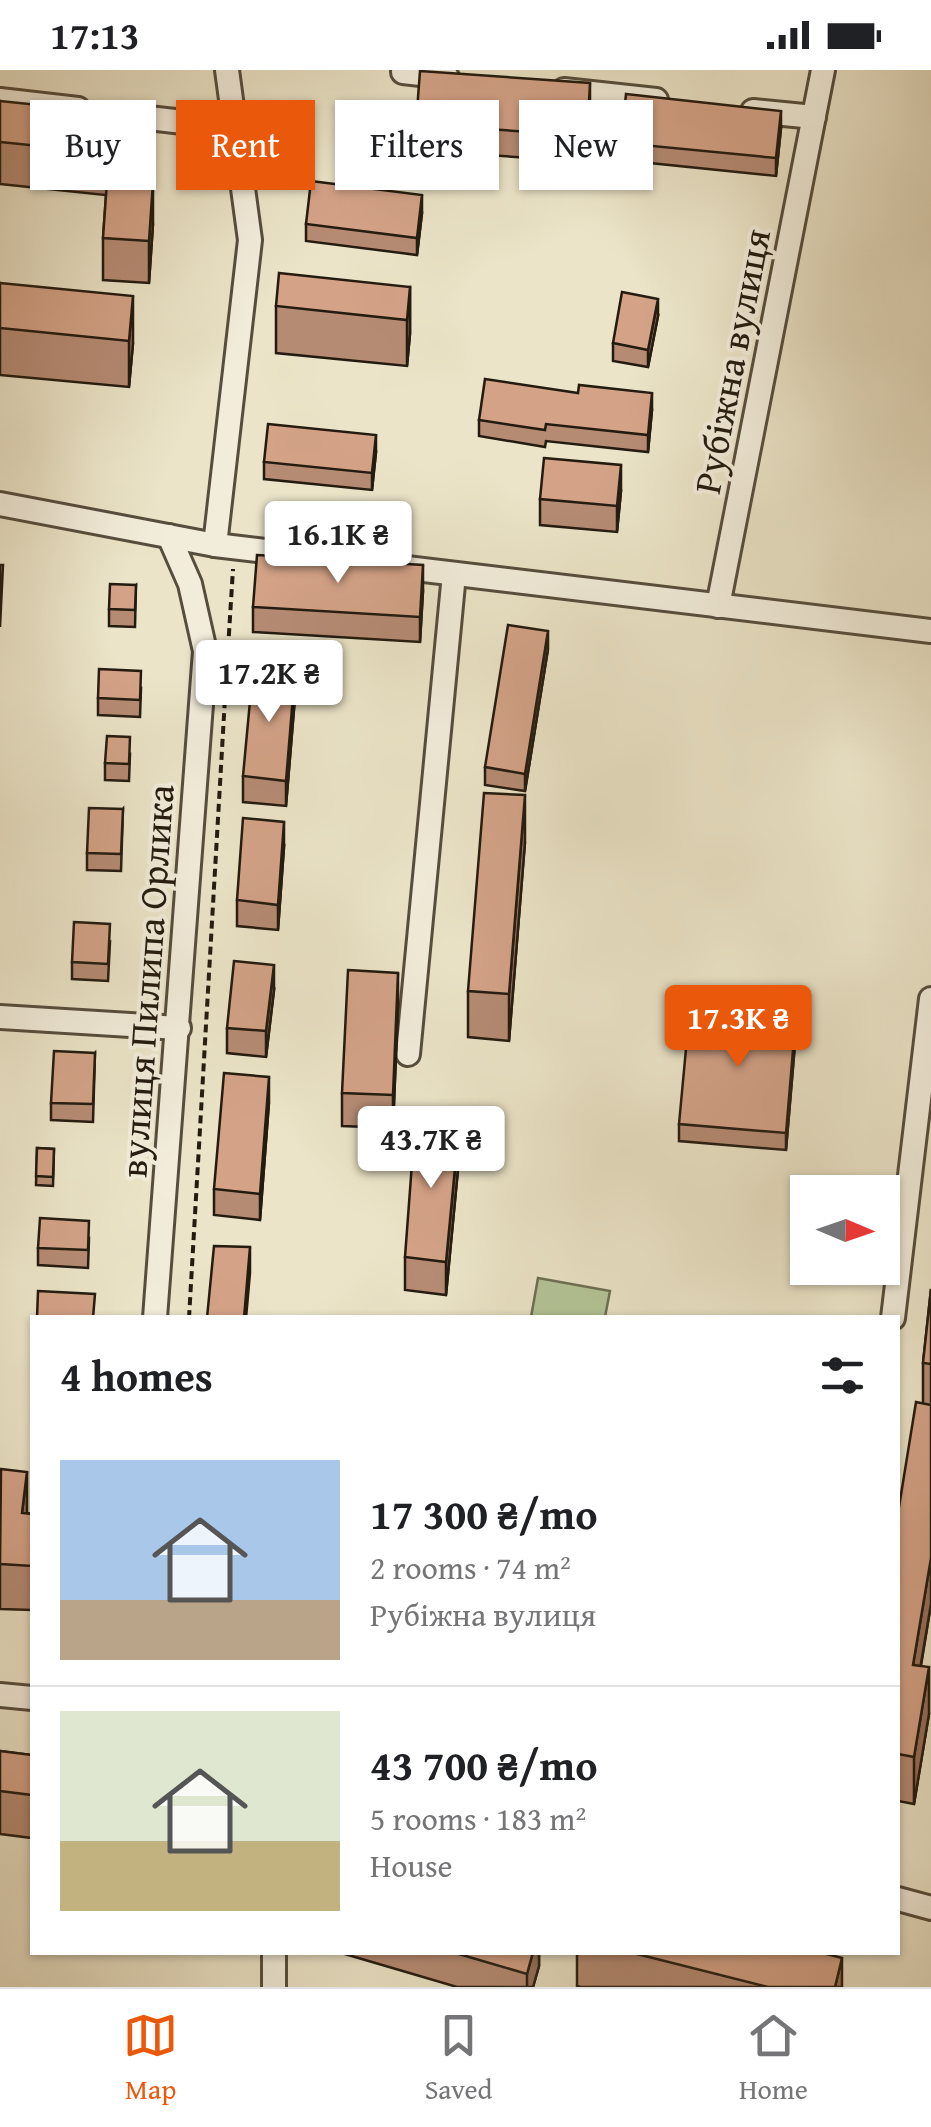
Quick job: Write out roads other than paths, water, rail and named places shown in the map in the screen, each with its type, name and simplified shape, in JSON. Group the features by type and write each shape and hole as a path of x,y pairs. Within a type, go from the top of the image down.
{"street":[{"path":"227,70 231,100"},
{"name":"Рубіжна вулиця","path":"718,606 823,70"},
{"path":"402,72 461,79"},
{"path":"540,88 677,102"},
{"path":"0,100 176,121"},
{"path":"736,109 814,117"},
{"path":"225,546 250,240 243,190"},
{"path":"0,504 225,546 931,631"},
{"name":"вулиця Пилипа Орлика","path":"155,1315 205,651 190,584 169,536"},
{"path":"408,1054 454,574"},
{"path":"893,1315 931,999"},
{"path":"0,1017 179,1028"},
{"path":"0,1695 30,1698"},
{"path":"900,1900 931,1908"},
{"path":"274,1955 274,1987"}]}
